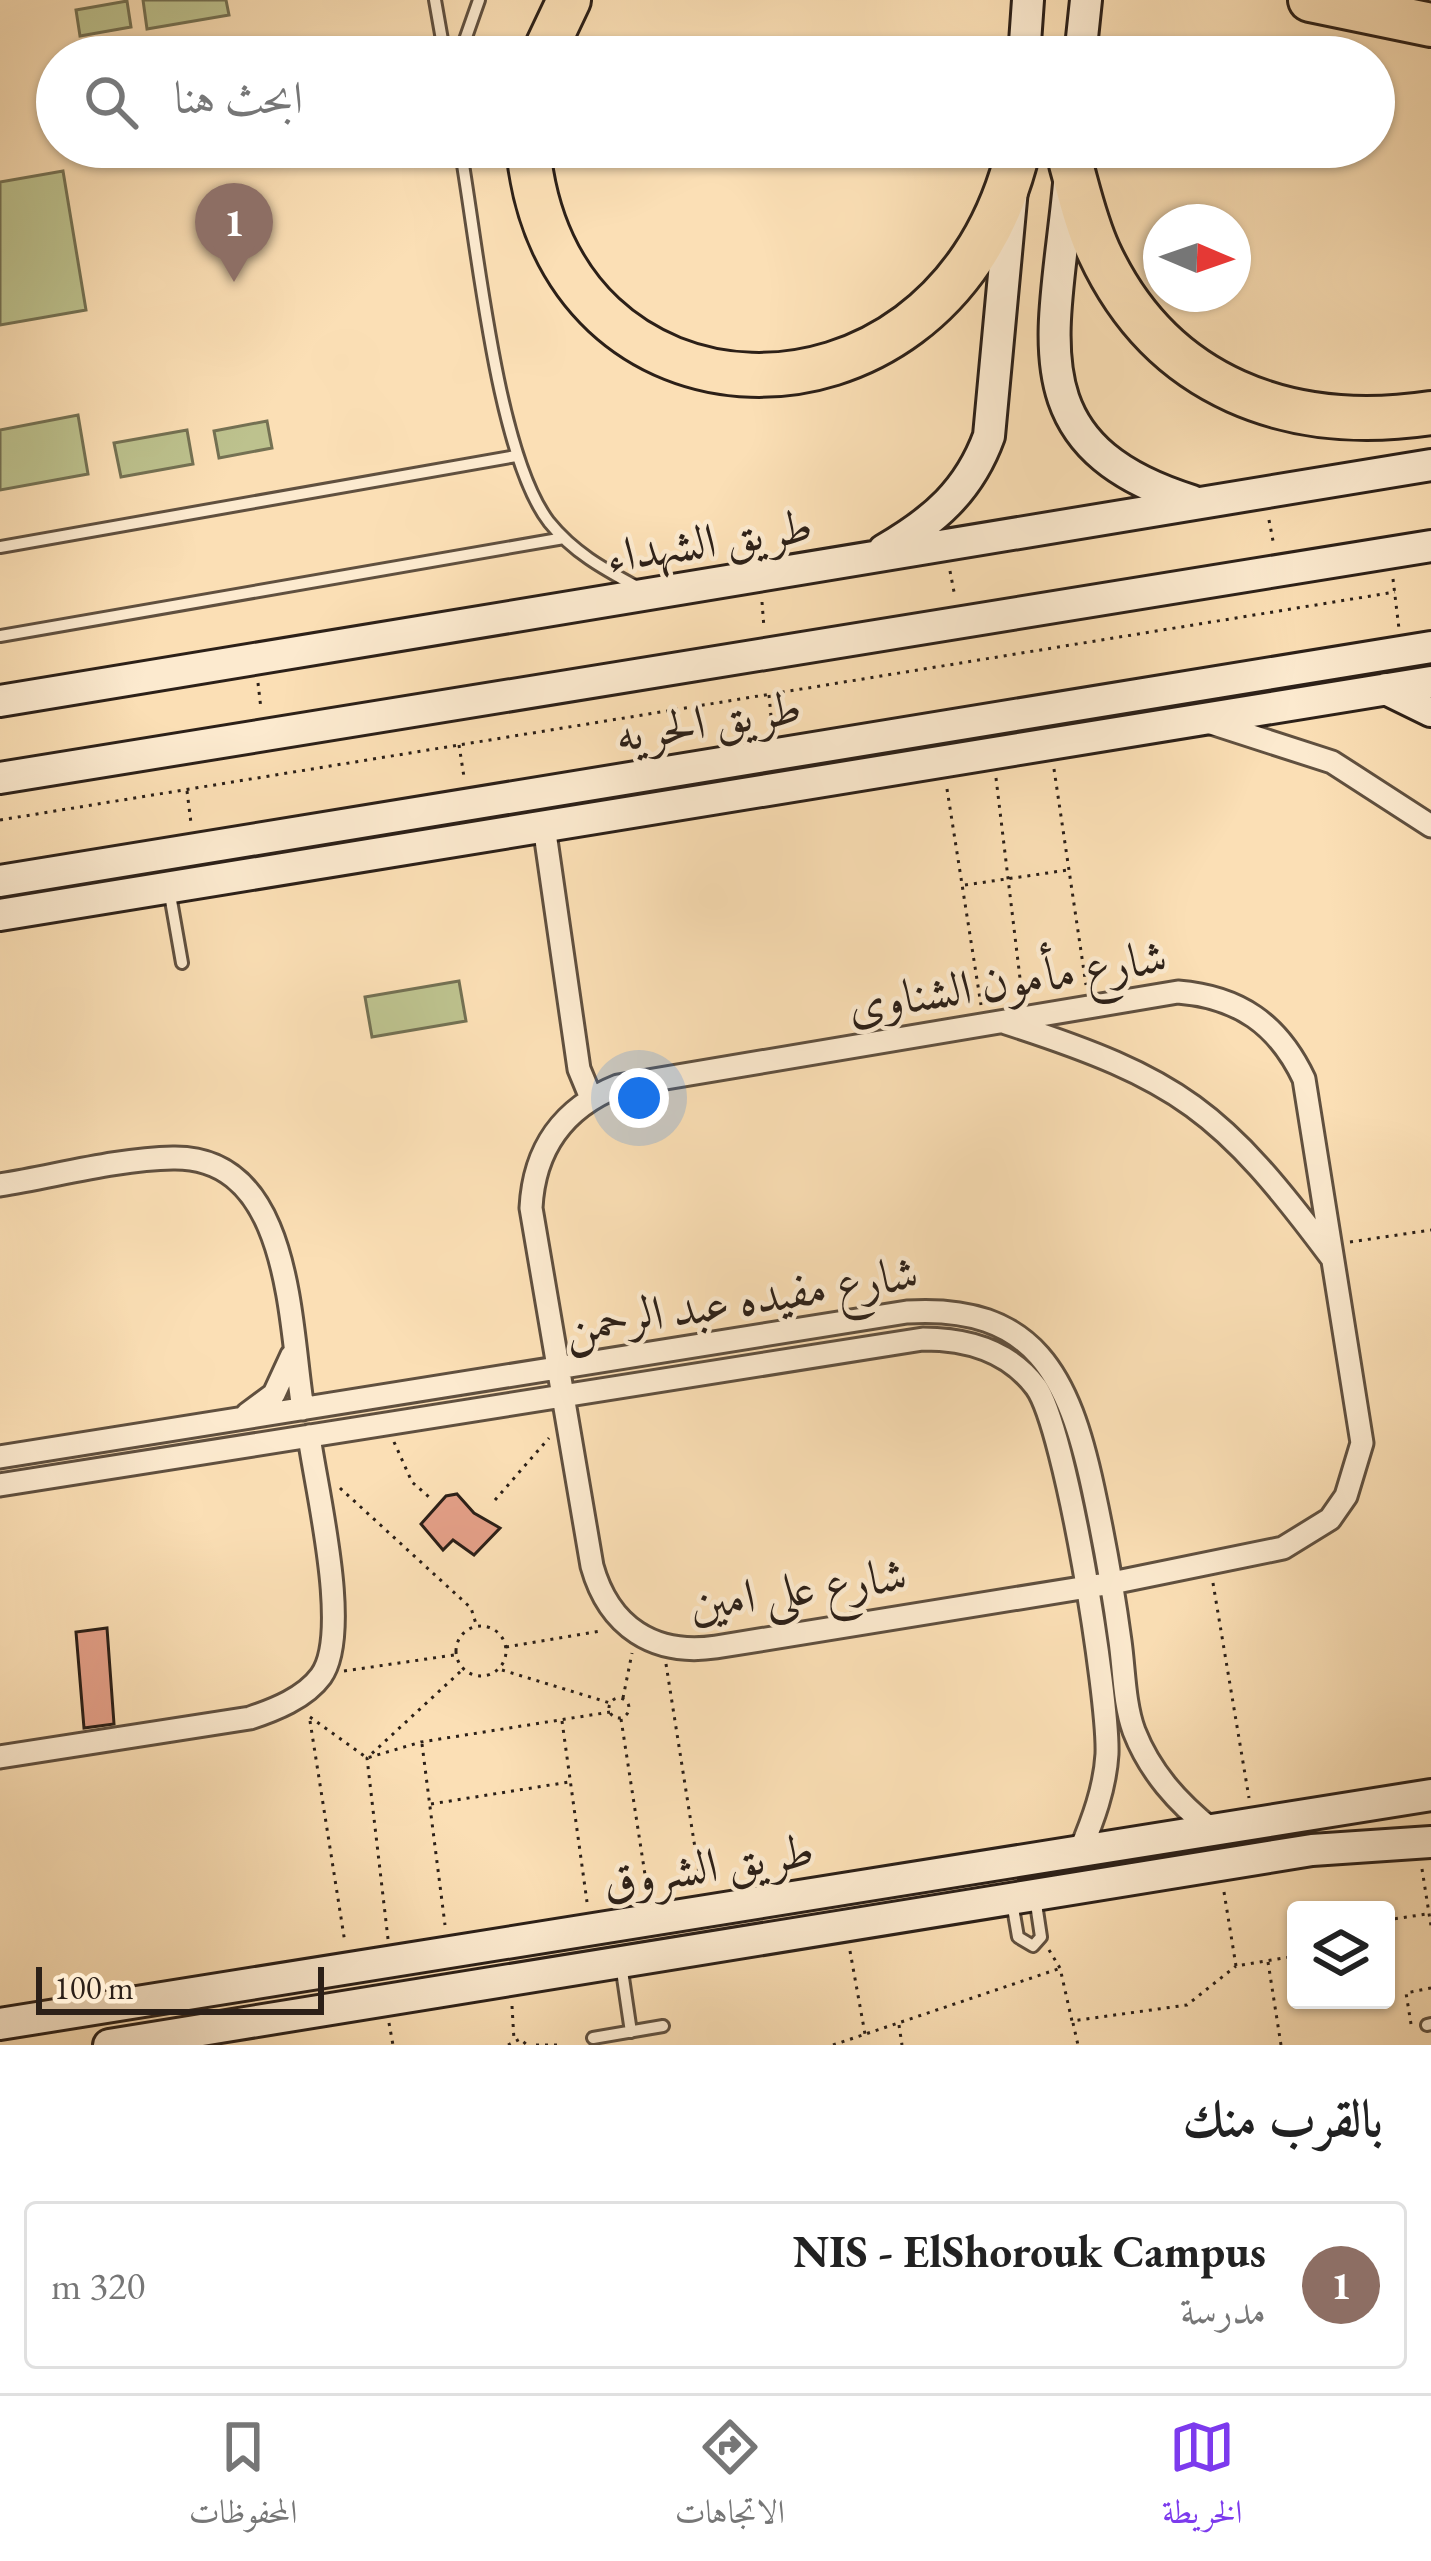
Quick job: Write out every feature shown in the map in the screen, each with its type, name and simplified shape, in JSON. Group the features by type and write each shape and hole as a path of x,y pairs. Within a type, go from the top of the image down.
{"highway":[{"path":"552,36 569,0"},
{"path":"1310,0 1431,25"},
{"path":"533,168 544,224 582,290 623,328 670,356 751,375 833,365 915,325 939,304 979,252 1010,168"},
{"path":"1074,168 1087,222 1111,276 1145,324 1189,364 1239,394 1295,414 1353,421 1431,413"}],"street":[{"path":"1025,36 1028,0"},
{"path":"1082,36 1086,0"},
{"path":"868,560 950,504 974,473 989,436 1014,168"},
{"path":"1070,168 1054,352 1066,410 1087,443 1115,469 1148,488 1204,505"},
{"name":"طريق الشهداء","path":"0,700 1431,465"},
{"path":"0,778 1431,546"},
{"name":"طريق الحريه","path":"0,881 1416,649"},
{"name":"طريق الحريه","path":"0,915 1431,682"},
{"path":"1386,689 1431,711"},
{"path":"1199,720 1332,762 1431,826"},
{"path":"544,826 579,1070 591,1098"},
{"name":"شارع مأمون الشناوى","path":"555,1369 532,1185 548,1142 591,1098 618,1086 992,1022 1178,992 1206,994 1255,1015 1276,1033 1304,1078 1362,1442 1357,1470 1338,1508 1308,1537 1282,1548 1112,1583"},
{"path":"992,1022 1115,1059 1204,1111 1243,1145 1334,1253"},
{"path":"0,1185 173,1158 228,1173 267,1215 304,1409 323,1420 308,1436"},
{"name":"شارع مفيده عبد الرحمن","path":"0,1457 907,1312 945,1310 982,1318 1017,1335 1046,1360 1067,1392 1080,1426 1112,1583 1131,1725 1163,1784 1212,1830"},
{"name":"شارع مفيده عبد الرحمن","path":"0,1485 923,1339 955,1339 986,1347 1014,1364 1052,1416 1085,1587 1107,1758 1080,1851"},
{"path":"232,1420 274,1394 293,1349"},
{"name":"شارع على امين","path":"555,1369 599,1589 632,1630 663,1646 693,1650 1112,1583"},
{"path":"304,1409 290,1425 308,1436"},
{"path":"0,1756 250,1718 280,1708 314,1682 333,1634 308,1436"},
{"name":"طريق الشروق","path":"0,2024 1431,1795"},
{"name":"طريق الشروق","path":"109,2045 1312,1850 1424,1842"}],"lane":[{"path":"435,0 441,36"},
{"path":"466,36 479,0"},
{"path":"464,168 517,456 535,500 564,538 603,570 651,595"},
{"path":"0,547 517,456"},
{"path":"0,636 564,538"},
{"path":"169,888 182,963"},
{"path":"1023,1897 1041,1937 1033,1946 1021,1943 1023,1897"},
{"path":"621,1962 631,2032"},
{"path":"593,2038 664,2026"}],"path":[{"path":"1265,493 1278,571"},
{"path":"946,547 960,622"},
{"path":"1390,553 1395,592 1416,649"},
{"path":"760,577 766,654"},
{"path":"0,820 1395,592"},
{"path":"254,659 265,735"},
{"path":"769,693 776,754"},
{"path":"1050,743 1090,1006"},
{"path":"459,744 468,805"},
{"path":"992,753 1011,878 1024,1017"},
{"path":"942,761 992,1022"},
{"path":"187,789 194,850"},
{"path":"963,885 1069,870"},
{"path":"1334,1253 1431,1230"},
{"path":"495,1500 565,1421"},
{"path":"386,1424 412,1482 430,1498"},
{"path":"312,1463 471,1608 477,1627"},
{"path":"1209,1563 1253,1823"},
{"path":"477,1627 499,1632 506,1647 500,1669 488,1676 461,1671 455,1654 463,1633 477,1627"},
{"path":"506,1647 632,1630 623,1698 630,1709 621,1718"},
{"path":"663,1646 705,1911"},
{"path":"349,1968 310,1717 314,1682 455,1654"},
{"path":"500,1669 610,1702 623,1698"},
{"path":"367,1758 461,1671"},
{"path":"610,1702 610,1712"},
{"path":"367,1758 421,1742 562,1719 610,1712 621,1718"},
{"path":"310,1717 367,1758 391,1961"},
{"path":"621,1718 652,1919"},
{"path":"562,1719 591,1929"},
{"path":"421,1742 448,1952"},
{"path":"429,1804 571,1782"},
{"path":"1424,1842 1431,1926"},
{"path":"1219,1865 1236,1966"},
{"path":"1395,1919 1429,1913"},
{"path":"845,1926 866,2034"},
{"path":"1041,1937 1060,1968 1078,2045"},
{"path":"1072,2021 1186,2005 1236,1966 1287,1957"},
{"path":"1268,1960 1281,2045"},
{"path":"833,2045 1060,1968"},
{"path":"511,1980 514,2040"},
{"path":"1429,2025 1412,2028 1406,1993 1431,1988"},
{"path":"898,2023 902,2045"},
{"path":"508,2045 514,2040"},
{"path":"514,2040 527,2045"},
{"path":"536,2045 561,2045"}],"green space":[{"path":"143,0 226,0 229,15 147,29"},
{"path":"127,1 131,27 80,36 76,10"},
{"path":"63,171 86,310 0,325 0,182"},
{"path":"78,415 88,474 0,490 0,430"},
{"path":"267,421 272,448 219,458 214,431"},
{"path":"187,430 193,464 121,477 114,443"},
{"path":"459,981 466,1021 372,1037 365,997"}],"building":[{"path":"457,1494 474,1513 500,1528 474,1555 453,1540 443,1550 421,1524 446,1496"},
{"path":"107,1628 114,1724 84,1728 76,1632"}],"place":[{"name":"NIS - ElShorouk Campus","path":"234,282"}]}
